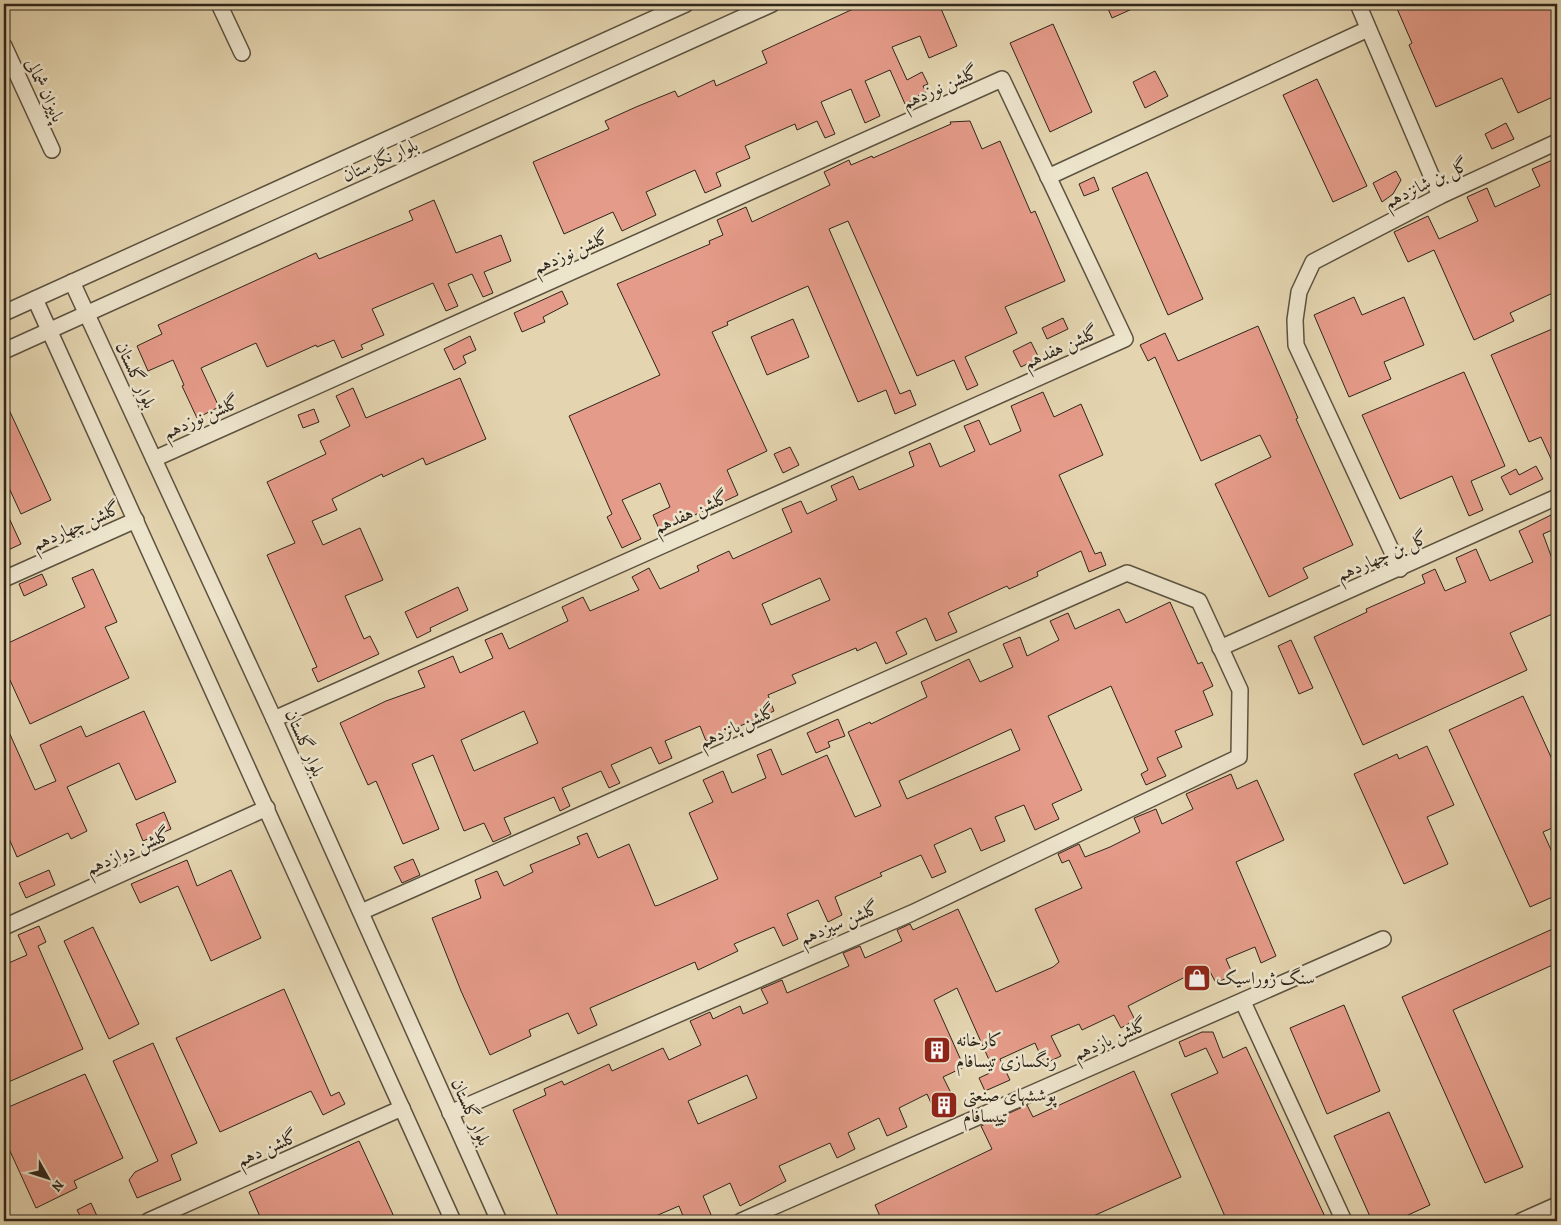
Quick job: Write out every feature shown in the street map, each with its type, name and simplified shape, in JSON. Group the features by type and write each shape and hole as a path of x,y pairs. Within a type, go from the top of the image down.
{"street":[{"path":"219,4 242,53"},
{"name":"بلوار نگارستان","path":"4,313 686,4"},
{"name":"بلوار نگارستان","path":"4,351 772,4"},
{"path":"1358,4 1440,196"},
{"path":"1048,177 1368,29"},
{"name":"پاییزان شمالی","path":"4,46 52,150"},
{"name":"گلشن نوزدهم","path":"154,459 1002,79 1048,177"},
{"name":"گل بن شانزدهم","path":"1400,568 1296,345 1295,320 1299,292 1314,262 1440,196 1557,142"},
{"name":"گلشن هفدهم","path":"274,719 1125,339 1048,177"},
{"name":"بلوار گلستان","path":"72,282 274,719 499,1221"},
{"path":"35,299 454,1221"},
{"name":"گل بن چهاردهم","path":"1220,648 1557,497"},
{"name":"گلشن چهاردهم","path":"4,579 136,520"},
{"name":"گلشن پانزدهم","path":"361,912 1127,573 1199,601 1220,648"},
{"name":"گلشن سیزدهم","path":"450,1112 912,913 1238,757 1240,690 1220,648"},
{"name":"گلشن دوازدهم","path":"4,927 267,808"},
{"name":"گلشن یازدهم","path":"740,1221 1383,939"},
{"path":"1243,1002 1344,1221"},
{"name":"گلشن دهم","path":"148,1221 402,1108"},
{"path":"1521,1221 1557,1204"}],"building":[{"path":"864,4 939,4 957,46 929,58 920,36 892,47 907,80 922,72 928,84 923,86 926,92 918,96 919,98 905,104 890,70 865,81 880,116 865,123 851,89 821,102 835,134 825,138 817,121 797,130 795,124 745,146 750,158 716,173 721,186 705,193 695,170 646,192 656,215 622,231 613,212 564,234 533,162 609,129 605,121 636,107 675,91 678,97 714,80 716,86 767,63 762,51"},
{"path":"1106,4 1143,4 1112,18"},
{"path":"1395,4 1557,4 1557,95 1518,113 1502,78 1436,107 1409,45 1412,43"},
{"path":"1053,24 1092,112 1050,132 1010,43"},
{"path":"1155,71 1168,96 1145,108 1133,82"},
{"path":"1317,79 1367,186 1333,202 1283,95"},
{"path":"970,121 982,149 1000,141 1031,213 1035,211 1065,281 1005,307 1017,333 965,357 978,385 967,390 954,360 917,376 848,221 829,229 900,394 910,390 916,405 895,414 886,390 858,402 808,286 727,322 728,325 712,332 767,451 727,470 738,495 660,531 653,515 670,507 660,483 622,500 641,539 622,548 607,517 612,514 569,416 660,375 617,284 710,244 709,241 723,235 717,220 746,207 752,222 830,185 824,172 849,160 851,165 872,156 873,158 951,124 950,122"},
{"path":"1506,123 1514,139 1492,149 1485,134"},
{"path":"1557,158 1557,291 1510,313 1514,321 1474,340 1434,250 1408,262 1394,232 1428,216 1439,239 1478,221 1467,197 1487,188 1495,207 1540,186 1532,169"},
{"path":"1396,171 1401,180 1393,194 1382,202 1373,183"},
{"path":"1147,172 1203,299 1168,315 1112,188"},
{"path":"1094,177 1099,190 1084,196 1079,184"},
{"path":"434,200 456,253 501,235 511,261 484,272 493,293 483,297 472,274 448,284 458,306 446,311 433,283 372,309 384,335 361,345 363,349 342,358 334,340 317,347 316,345 267,367 256,343 201,368 219,407 197,418 182,386 184,385 173,360 148,371 137,346 162,334 158,325 316,253 319,259 413,220 409,211"},
{"path":"562,291 568,304 543,317 545,322 522,332 514,313"},
{"path":"1354,297 1362,315 1404,297 1424,345 1384,362 1391,379 1349,397 1314,315"},
{"path":"1063,318 1068,329 1047,339 1042,328"},
{"path":"793,319 809,357 767,375 751,337"},
{"path":"1258,326 1298,418 1296,419 1353,545 1303,568 1308,578 1269,597 1215,484 1271,457 1260,435 1201,461 1155,357 1148,361 1140,345 1165,333 1178,361"},
{"path":"1557,327 1557,472 1541,437 1529,442 1491,355"},
{"path":"470,336 476,350 463,356 466,363 454,370 444,349"},
{"path":"1031,342 1039,358 1021,367 1013,351"},
{"path":"1464,372 1505,466 1471,481 1483,510 1469,516 1452,476 1400,499 1362,415"},
{"path":"460,378 486,439 426,465 423,458 383,477 382,474 332,499 337,510 312,521 323,545 360,528 383,580 345,596 364,639 370,636 379,654 318,682 312,669 317,667 267,555 295,543 267,482 326,454 320,441 350,426 336,396 353,388 366,418"},
{"path":"1043,392 1054,417 1081,404 1103,455 1059,475 1095,554 1101,552 1106,565 1089,572 1081,551 1037,572 1038,576 1009,589 1007,586 948,613 957,632 936,641 926,618 896,632 907,654 886,664 876,642 857,651 856,648 792,675 796,683 768,695 774,711 706,741 700,726 665,741 672,758 659,764 651,747 611,765 620,783 609,788 601,771 562,788 570,806 560,811 554,797 504,818 511,834 493,842 484,823 464,831 433,755 412,764 439,829 403,844 376,781 368,785 340,723 386,701 425,687 418,671 453,656 460,673 493,658 485,640 502,633 509,649 568,621 562,607 583,597 590,611 639,590 632,577 649,568 660,589 699,571 697,566 729,551 733,559 792,532 782,509 801,501 807,514 837,500 831,486 853,476 859,490 914,466 909,452 930,443 940,467 975,451 964,426 979,420 990,445 1021,431 1011,406","holes":["820,578 830,600 771,625 762,604","524,711 538,743 474,771 461,740"]},
{"path":"4,399 51,500 21,514 4,477"},
{"path":"314,409 319,422 303,428 298,415"},
{"path":"790,447 799,465 783,473 774,454"},
{"path":"1536,466 1543,479 1510,495 1501,477 1516,469 1519,475"},
{"path":"4,507 21,544 4,552"},
{"path":"1557,512 1557,528 1543,534 1557,572 1557,612 1510,633 1527,670 1363,745 1314,637 1367,612 1366,609 1425,583 1422,575 1435,569 1445,591 1466,582 1456,558 1476,549 1490,581 1533,562 1519,531"},
{"path":"93,569 117,622 105,627 129,678 30,724 4,667 4,645 85,607 72,578"},
{"path":"42,574 47,585 24,596 19,584"},
{"path":"458,587 468,610 430,628 431,631 417,638 405,612"},
{"path":"1170,602 1198,664 1202,662 1213,686 1203,691 1213,715 1175,731 1182,747 1157,758 1166,776 1146,785 1141,774 1148,770 1111,686 1048,716 1082,790 1052,804 1059,819 1035,830 1024,805 995,817 1005,841 981,851 971,828 934,845 946,872 932,878 921,855 880,873 882,876 835,897 842,915 828,922 818,900 787,914 798,939 783,946 774,927 734,944 738,951 698,970 695,962 590,1008 597,1025 578,1034 568,1013 529,1030 531,1036 490,1055 461,991 432,918 481,898 475,880 497,871 504,886 533,872 530,865 580,844 577,837 587,833 598,858 629,844 655,906 659,905 718,879 689,813 713,802 703,780 723,771 732,793 766,778 757,755 771,749 782,775 827,755 855,817 881,806 848,732 870,722 871,724 927,697 921,682 969,659 980,682 1013,667 1003,644 1020,637 1027,656 1059,640 1050,621 1068,613 1075,629 1119,609 1126,623","holes":["1011,729 1020,750 907,799 899,781"]},
{"path":"1291,640 1313,688 1299,694 1278,646"},
{"path":"1523,696 1557,770 1557,826 1543,832 1557,863 1557,895 1530,907 1449,730"},
{"path":"144,711 176,782 136,800 119,763 67,787 87,831 71,839 68,833 17,857 4,827 4,721 35,790 56,781 40,745 81,726 86,737"},
{"path":"838,719 845,736 828,742 830,747 816,753 807,733"},
{"path":"1427,746 1454,805 1427,817 1448,864 1404,884 1354,774 1397,754 1399,759"},
{"path":"1231,774 1237,789 1257,780 1284,840 1236,862 1276,956 1261,963 1255,947 1226,959 1233,975 1216,983 1207,966 1128,1006 1135,1020 1121,1028 1114,1015 1082,1030 1079,1024 1051,1036 1061,1056 1044,1064 1035,1043 1000,1059 1010,1080 985,1091 979,1078 994,1071 957,988 934,1000 964,1067 943,1077 957,1105 936,1114 927,1094 899,1108 907,1127 887,1136 879,1118 848,1133 855,1149 837,1158 830,1143 779,1166 786,1181 740,1206 730,1183 703,1196 712,1217 701,1221 685,1221 679,1206 644,1221 560,1221 513,1110 546,1095 544,1089 562,1081 564,1085 609,1064 612,1071 663,1048 669,1060 701,1045 690,1021 710,1012 713,1019 740,1006 743,1014 768,1003 761,989 782,980 787,993 849,966 843,953 860,946 865,958 902,941 897,930 910,924 913,930 958,909 996,992 1053,967 1059,962 1035,909 1082,888 1069,860 1062,863 1058,854 1079,844 1085,857 1110,847 1140,832 1134,818 1156,809 1162,824 1193,809 1186,794","holes":["747,1075 757,1098 698,1124 688,1101"]},
{"path":"164,812 171,829 143,841 136,824"},
{"path":"413,859 420,875 402,883 394,867"},
{"path":"187,860 197,886 231,870 261,938 211,961 178,886 140,903 131,884"},
{"path":"49,870 55,885 26,898 19,883"},
{"path":"39,926 46,942 38,946 83,1049 4,1084 4,965 27,955 18,935"},
{"path":"93,927 139,1024 109,1039 64,941"},
{"path":"1557,927 1557,963 1453,1010 1523,1167 1485,1183 1402,997"},
{"path":"284,989 331,1096 339,1092 345,1104 323,1115 311,1091 220,1132 176,1038"},
{"path":"1344,1005 1380,1091 1327,1114 1290,1028"},
{"path":"1202,1032 1213,1032 1223,1058 1246,1047 1327,1221 1227,1221 1171,1094 1218,1073 1206,1048 1185,1057 1179,1042"},
{"path":"153,1043 197,1143 171,1155 181,1180 137,1198 129,1180 135,1172 158,1161 113,1061"},
{"path":"1134,1071 1181,1177 1082,1221 882,1221 875,1205 992,1149 981,1126 1027,1105 1033,1117"},
{"path":"85,1074 123,1158 74,1181 77,1188 36,1208 4,1138 4,1109"},
{"path":"1389,1112 1430,1205 1395,1221 1372,1221 1334,1136"},
{"path":"359,1141 396,1221 262,1221 249,1192"},
{"path":"91,1203 97,1216 83,1221 77,1210"}],"place":[{"name":"سنگ ژوراسیک","path":"1197,978"},
{"name":"کارخانه رنگسازی تیسافام","path":"937,1050"},
{"name":"پوششهای صنعتی تییسافام","path":"944,1105"}]}
